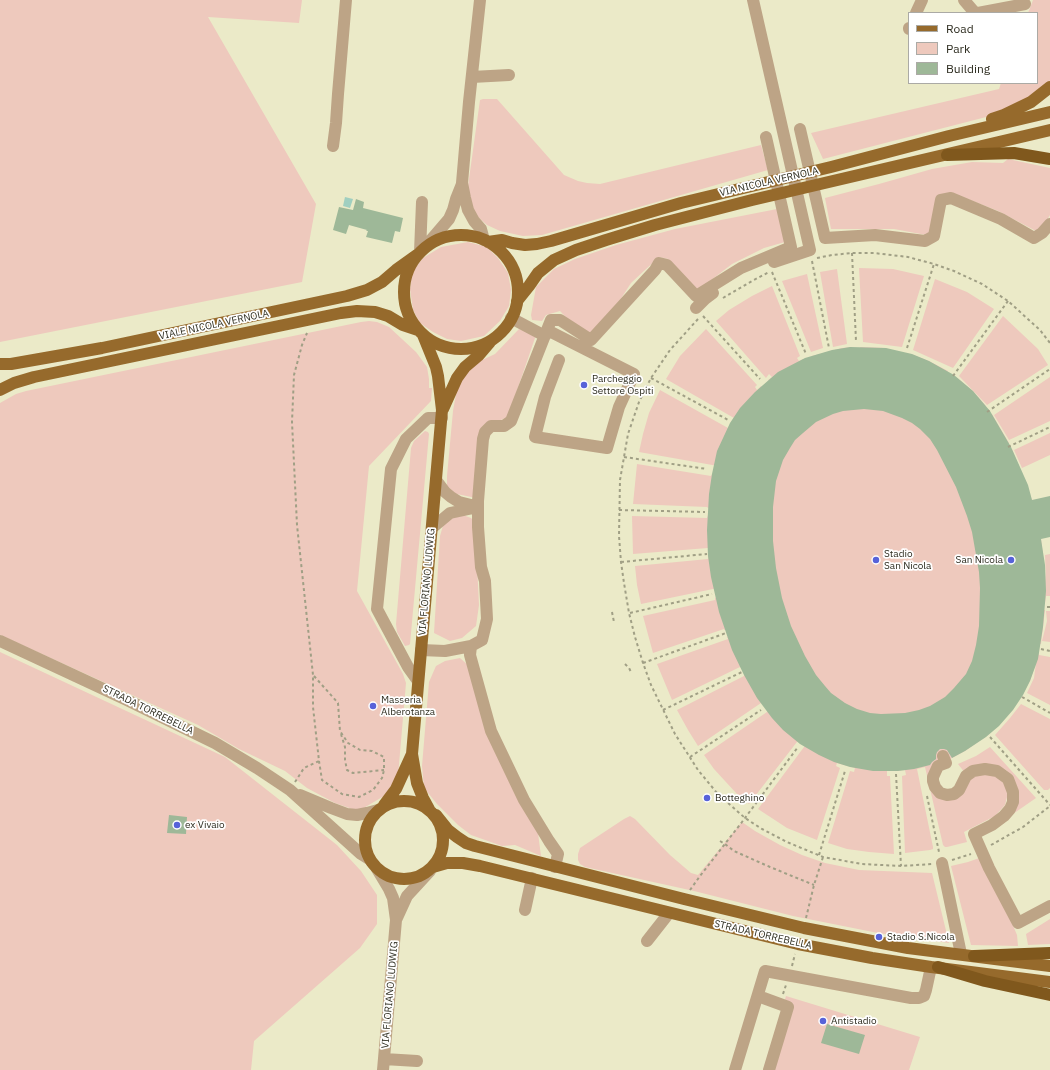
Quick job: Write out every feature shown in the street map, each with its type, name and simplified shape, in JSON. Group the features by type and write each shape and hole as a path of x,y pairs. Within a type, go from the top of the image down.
{"highway":[{"path":"947,155 1014,153 1050,159"},
{"path":"974,956 1050,953"},
{"path":"934,967 985,982 1050,995"}],"main road":[{"path":"949,136 1004,115 1031,102 1050,87"},
{"name":"VIA NICOLA VERNOLA","path":"486,241 502,240 525,245 538,244 680,203 1050,112"},
{"name":"VIA NICOLA VERNOLA","path":"517,301 538,273 554,260 576,250 655,225 752,200 1050,130"},
{"path":"454,236 469,236 486,241 500,250 515,273 518,287 517,301 511,318 504,329 465,367 457,378 442,414 441,394 436,367 420,332 409,316 404,301 404,285 408,269 421,251 439,239 454,236"},
{"name":"VIALE NICOLA VERNOLA","path":"0,364 12,364 43,357 102,348 347,296 367,290 382,282 421,251"},
{"name":"VIALE NICOLA VERNOLA","path":"0,390 34,376 341,313 357,311 375,312 388,316 403,325 420,332"},
{"path":"420,332 433,342 445,347 458,349 470,348 494,338"},
{"name":"VIA FLORIANO LUDWIG","path":"412,754 442,414"},
{"path":"412,754 417,783 423,798 440,824 443,836 443,846 440,857 431,869 421,876 411,879 398,879 387,876 377,869 369,859 366,849 365,836 372,817 396,789 412,754"},
{"path":"381,808 395,802 407,801 419,804 433,812"},
{"name":"STRADA TORREBELLA","path":"433,812 448,830 466,843 555,867 811,929 908,948 1050,966"},
{"name":"STRADA TORREBELLA","path":"431,869 447,863 463,863 480,866 798,944 872,958 1050,982"}],"street":[{"path":"333,146 346,0"},
{"path":"421,251 449,219 454,210 456,199 462,183 480,0"},
{"path":"696,308 705,299 728,283 769,263 810,250 753,0"},
{"path":"916,12 922,0"},
{"path":"964,0 974,12"},
{"path":"983,12 1025,4"},
{"path":"472,77 510,75"},
{"path":"800,129 825,238 875,236 925,241 934,236 942,200 951,198 1001,218 1034,238 1042,233 1050,224"},
{"path":"421,650 445,652 471,646 482,640 487,619 485,581 481,567 478,527 483,439 485,432 491,426 504,426 511,421 551,320 560,320 591,340 659,263 667,265 696,296 741,268 791,247 766,137"},
{"path":"462,183 468,210 474,221 481,229 486,241"},
{"path":"421,251 422,202"},
{"path":"511,318 634,374 619,407 607,448 535,437 544,396 559,360"},
{"path":"418,681 408,667 377,609 391,469 406,438 428,418 442,414"},
{"path":"436,480 451,498 459,502 478,507"},
{"path":"432,528 450,513 478,507"},
{"name":"STRADA TORREBELLA","path":"0,641 215,743 258,768 290,790"},
{"path":"471,646 470,655 491,731 524,800 558,854 555,867"},
{"path":"943,756 946,763 938,766 933,777 935,787 940,793 947,795 954,794 959,790 966,776 973,771 985,769 997,771 1008,779 1013,792 1013,802 1004,816 992,825 974,834 981,851 1018,923 1050,906"},
{"path":"290,790 346,814 357,815 381,808"},
{"path":"290,790 361,854 369,859"},
{"path":"942,863 961,954"},
{"path":"377,869 393,898 396,920"},
{"path":"396,920 408,896 431,869"},
{"path":"525,910 532,878"},
{"path":"647,941 669,913"},
{"name":"VIA FLORIANO LUDWIG","path":"384,1064 396,920"},
{"path":"735,1070 765,971 912,998 919,998 924,996 934,967"},
{"path":"758,996 788,1007 769,1070"},
{"path":"384,1064 417,1061"}],"path":[{"path":"852,253 856,341"},
{"path":"828,348 811,259 852,253 874,253 908,257 954,271 982,284 1008,301 1040,330 1050,343"},
{"path":"907,348 934,264"},
{"path":"722,299 772,271 806,354"},
{"path":"953,376 1008,301"},
{"path":"760,379 702,315 670,350 651,378 639,402 628,434 620,480 619,536 621,562 629,613 643,663 651,685 674,734 698,770 718,793 745,818 762,829 787,842 823,857 862,864 901,866 942,863 981,851 1023,827 1050,806 990,737"},
{"path":"307,333 294,374 292,422 297,525 313,675 313,707 319,761 322,780 342,794 359,797 373,790 382,778 384,770 384,757 372,751 360,750 348,743 340,731"},
{"path":"987,412 1050,369"},
{"path":"651,378 730,421"},
{"path":"1008,447 1050,427"},
{"path":"624,457 707,469"},
{"path":"619,510 705,512"},
{"path":"621,562 707,554"},
{"path":"629,613 712,594"},
{"path":"612,612 614,622"},
{"path":"643,663 726,633"},
{"path":"1041,649 1050,651"},
{"path":"625,664 631,672"},
{"path":"663,710 744,671"},
{"path":"313,675 338,703 340,731 345,747 347,770 353,773 384,770"},
{"path":"1022,697 1050,713"},
{"path":"690,758 760,710"},
{"path":"684,899 798,747"},
{"path":"290,790 304,768 319,761"},
{"path":"819,855 845,771"},
{"path":"896,774 901,866"},
{"path":"927,794 942,863"},
{"path":"720,841 742,854 814,885"}],"green space":[{"path":"0,0 302,0 299,23 208,17 316,204 302,282 0,342"},
{"path":"1033,0 1050,0 1050,82 1036,94 994,115 823,159 811,133 999,89 1001,84 1038,84 1038,12 1028,12"},
{"path":"497,99 564,175 578,181 600,184 761,145 768,170 542,235 523,236 500,231 487,225 477,216 471,207 468,186 480,100"},
{"path":"1008,159 1050,168 1050,215 1041,230 1036,231 998,211 955,194 940,196 931,232 926,235 894,229 831,229 825,198 932,169 972,162 1003,163"},
{"path":"777,209 785,242 764,248 732,264 697,291 684,279 668,259 659,257 631,283 613,311 591,340 582,334 560,311 546,315 542,321 532,320 531,315 536,287 554,269 575,259 616,245 675,229"},
{"path":"468,242 487,247 498,258 508,273 511,290 509,306 500,321 484,336 461,341 447,339 420,323 413,310 410,289 412,272 423,258 441,247"},
{"path":"859,268 893,269 924,276 902,347 863,342"},
{"path":"837,269 847,344 833,347 820,272"},
{"path":"807,274 823,348 811,352 782,281"},
{"path":"935,279 967,292 994,309 953,368 913,350"},
{"name":"Stadio San Nicola","path":"772,286 800,356 797,358 799,361 803,359 813,361 812,356 842,348 852,347 852,353 861,347 886,348 908,359 911,354 929,361 948,371 946,376 952,381 956,377 973,391 986,406 982,409 987,417 992,414 1009,443 1005,445 1008,451 1012,449 1028,488 1035,510 1041,539 1046,582 1045,555 1050,554 1050,596 1046,596 1045,603 1041,603 1045,610 1041,644 1037,644 1035,650 1039,652 1039,655 1050,657 1050,705 1027,693 1034,678 1036,663 1030,681 985,737 931,773 945,797 973,775 992,773 1006,785 1008,793 1005,805 995,816 964,832 967,842 947,847 943,845 925,767 917,769 933,849 905,853 902,776 906,775 905,770 887,771 887,776 890,776 894,854 847,849 828,843 850,771 854,772 855,768 837,763 836,766 840,768 817,840 787,828 758,809 804,747 806,742 800,738 749,804 725,781 704,755 767,712 770,708 761,703 698,746 677,710 744,676 747,672 740,667 672,700 657,664 728,639 727,637 731,635 728,629 724,629 653,653 643,616 715,600 715,598 719,596 717,589 713,589 641,604 635,566 708,559 708,548 633,554 632,516 707,518 708,515 712,514 712,508 633,504 637,464 711,476 712,474 716,474 718,466 639,452 649,413 660,390 728,428 734,418 666,379 680,356 706,329 757,385 755,387 757,390 761,386 764,390 771,385 768,380 772,377 769,374 766,378 716,321 729,310"},
{"path":"1003,316 1038,349 1048,365 987,405 959,376"},
{"path":"369,321 377,322 389,327 416,352 427,367 429,388 432,388 431,401 369,466 357,591 403,674 406,683 398,776 384,796 362,809 355,810 335,803 307,788 285,771 239,749 198,725 0,635 0,403 16,394 26,391"},
{"path":"519,329 536,335 508,417 496,422 487,423 476,498 452,493 447,487 447,476 453,411 457,389 466,372 478,362 495,354"},
{"path":"1050,377 1050,421 1009,440 994,415"},
{"path":"425,431 429,434 410,644 405,646 397,632 396,624 411,448 414,441"},
{"path":"1050,433 1050,455 1022,468 1014,450"},
{"path":"463,515 471,518 475,522 479,605 476,626 462,638 450,641 434,633 440,536 444,522 451,517"},
{"path":"1046,611 1050,611 1050,642 1042,641 1047,621"},
{"path":"0,652 225,757 337,845 361,871 377,895 377,924 360,948 254,1041 251,1070 0,1070"},
{"path":"460,658 469,666 538,833 541,856 515,845 502,846 471,835 458,825 437,804 424,788 422,766 429,682 436,666 445,661"},
{"path":"1021,704 1050,719 1050,788 1048,790 1044,790 995,735"},
{"path":"990,747 1036,798 1010,816 1015,783 1006,770 992,765 965,773 958,764 976,756"},
{"path":"630,816 635,819 670,855 691,873 698,875 742,822 780,845 825,863 859,870 932,873 949,943 878,933 793,916 694,891 585,867 580,864 578,854 580,848"},
{"path":"982,857 1017,935 1018,946 971,945 951,866"},
{"path":"1050,919 1050,944 1028,945 1026,934"},
{"name":"Antistadio","path":"786,996 920,1037 909,1070 763,1070"}],"water":[{"path":"345,197 353,199 350,208 343,206"}],"building":[{"path":"356,199 364,202 363,208 403,218 400,232 395,231 392,243 366,237 367,230 349,225 346,234 333,230 339,207 353,210"},
{"name":"San Nicola","path":"850,347 886,348 912,354 929,361 954,375 973,391 990,411 1011,447 1028,485 1032,500 1050,496 1050,537 1041,539 1045,565 1046,591 1043,627 1038,659 1030,681 1013,710 999,726 986,737 952,758 947,750 940,749 937,752 936,759 930,765 914,769 898,771 873,771 850,767 819,755 800,744 783,730 757,698 732,650 719,612 711,577 708,556 707,530 709,494 717,451 730,423 740,408 755,392 778,372 805,358 832,350","holes":["864,409 883,411 912,423 930,439 937,450 956,487 972,532 979,572 980,588 979,626 976,645 972,661 966,674 945,697 930,706 905,713 881,714 870,713 857,709 831,693 816,675 805,656 791,626 782,598 776,568 773,541 773,507 776,481 783,460 795,440 803,433 816,422 843,411"]},
{"name":"ex Vivaio","path":"169,815 187,817 186,834 167,833"},
{"path":"827,1024 865,1035 859,1054 821,1043"}],"place":[{"name":"Parcheggio Settore Ospiti","path":"584,385"},
{"name":"Stadio San Nicola","path":"876,560"},
{"name":"San Nicola","path":"1011,560"},
{"name":"Masseria Alberotanza","path":"373,706"},
{"name":"Botteghino","path":"707,798"},
{"name":"ex Vivaio","path":"177,825"},
{"name":"Stadio S.Nicola","path":"879,937"},
{"name":"Antistadio","path":"823,1021"}]}
